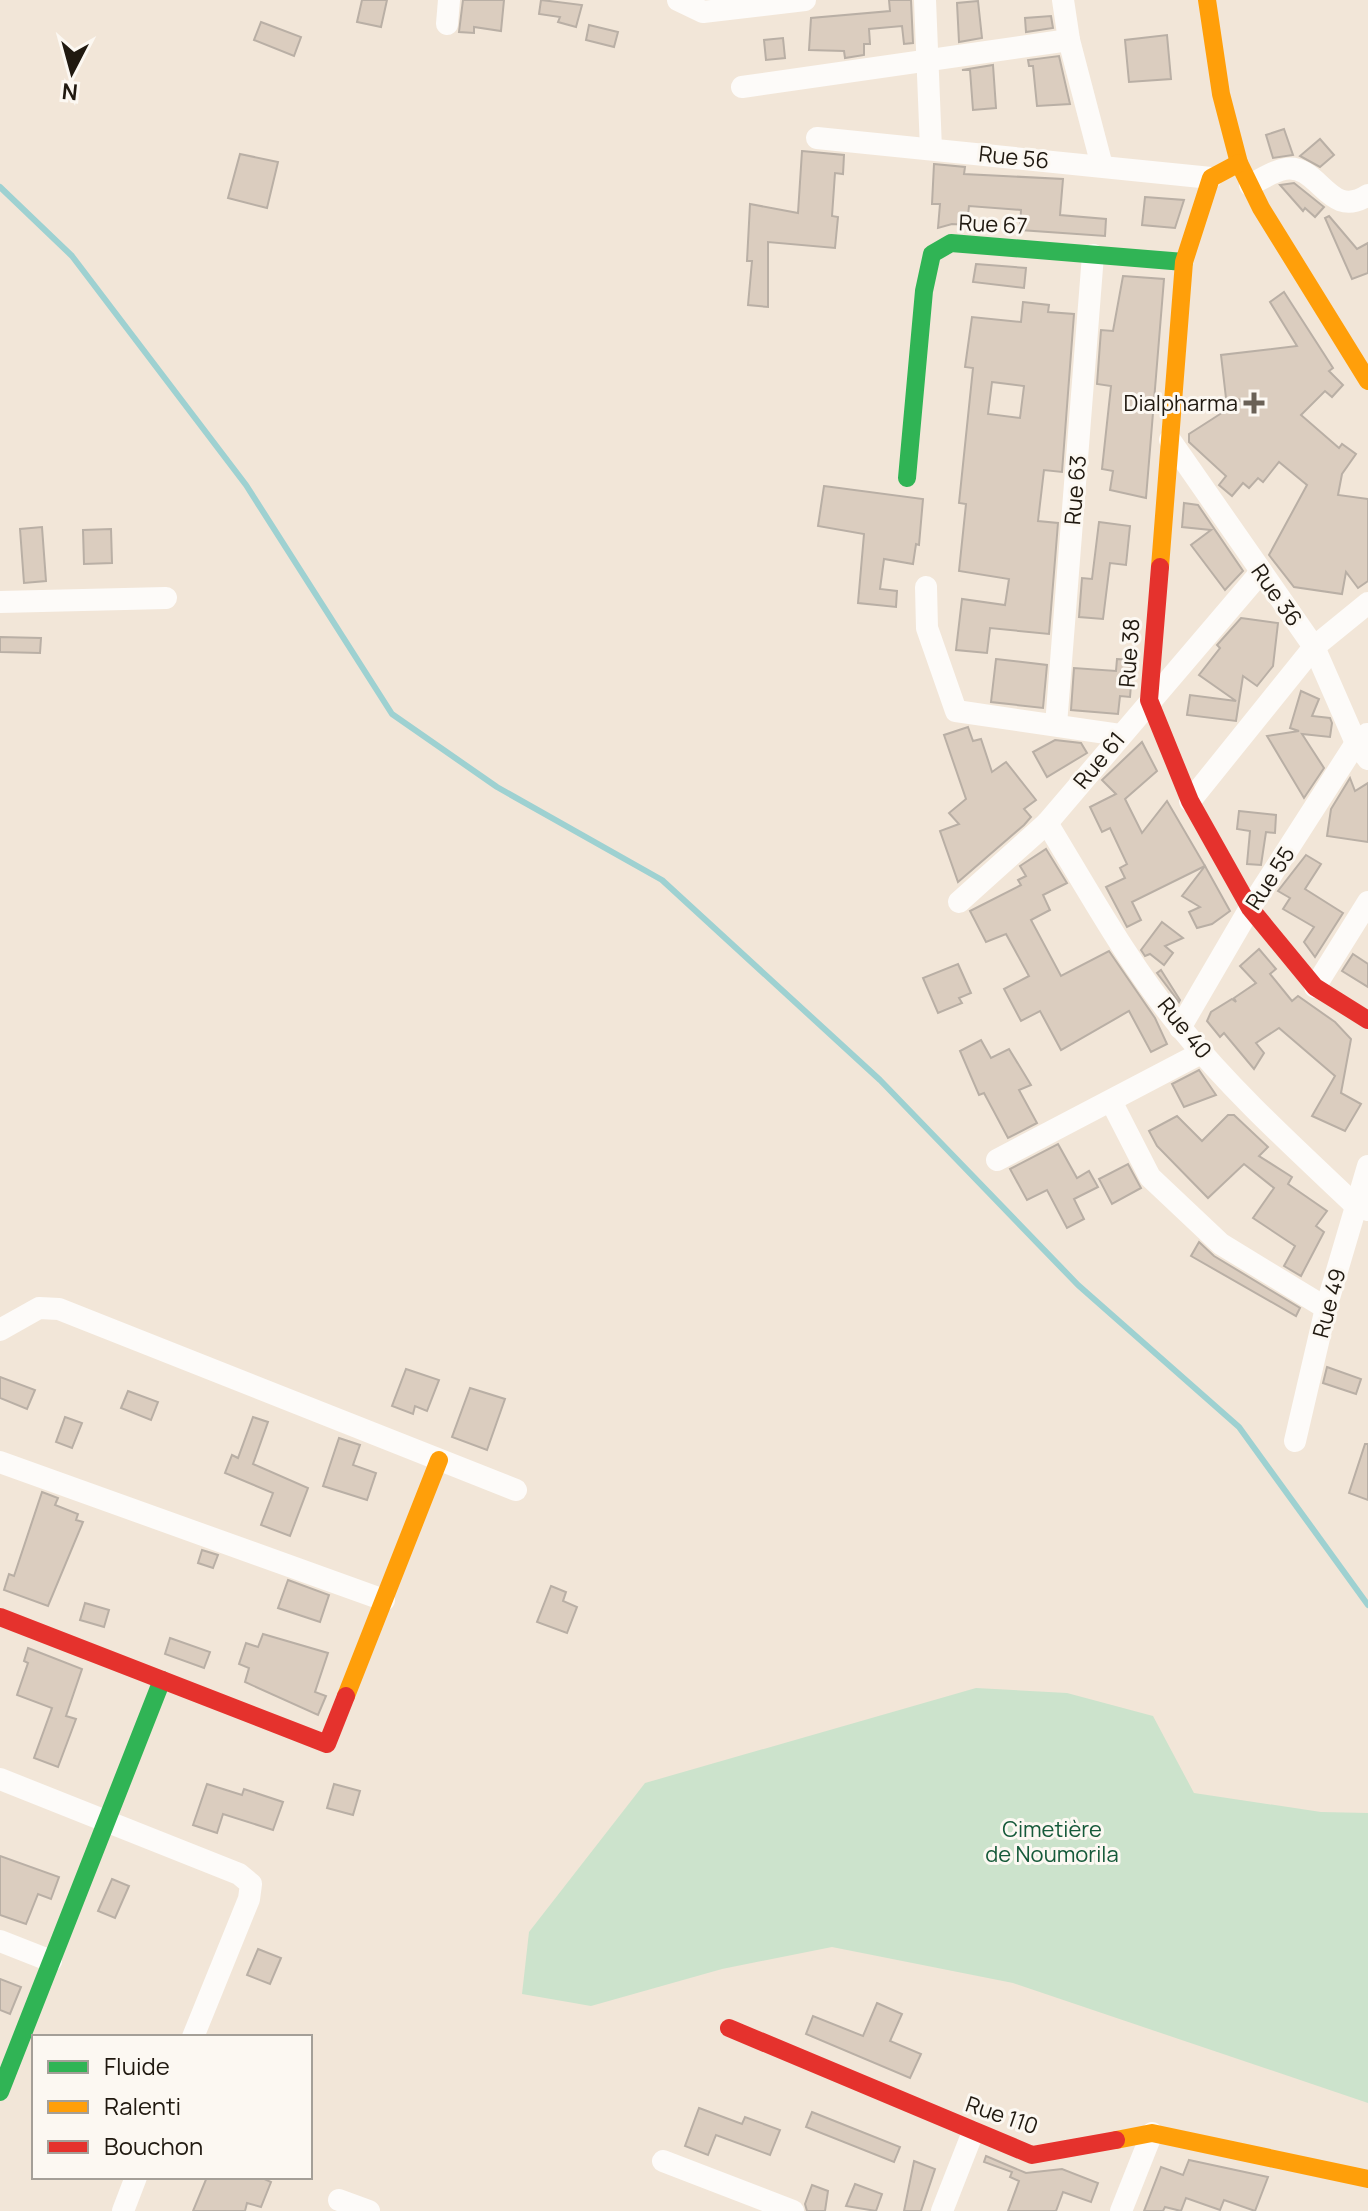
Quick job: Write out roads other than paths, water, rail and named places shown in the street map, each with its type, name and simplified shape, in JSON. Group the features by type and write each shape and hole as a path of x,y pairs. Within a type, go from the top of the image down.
{"main road":[{"path":"1207,0 1221,94 1239,163 1368,381"},
{"path":"1211,178 1239,163"},
{"name":"Rue 38","path":"1211,178 1184,262 1149,700 1190,801 1250,908 1315,987 1368,1020"},
{"name":"Rue 67","path":"907,478 924,291 932,254 951,243 1184,262"},
{"path":"0,1617 327,1744 439,1460"},
{"path":"0,2092 162,1680"},
{"name":"Rue 110","path":"729,2028 1032,2155 1152,2133 1368,2179"}],"street":[{"path":"447,24 449,0"},
{"path":"678,0 703,12 805,0"},
{"path":"925,0 931,149"},
{"path":"1063,0 1069,40 1102,166"},
{"path":"742,87 1069,40"},
{"name":"Rue 56","path":"817,138 1211,178"},
{"path":"1250,185 1283,169 1293,169 1302,172 1340,202 1356,203 1368,195"},
{"name":"Rue 63","path":"1056,725 1093,255"},
{"name":"Rue 36","path":"1170,440 1314,647 1364,745"},
{"name":"Rue 61","path":"959,902 1047,823 1261,572"},
{"path":"926,587 927,628 956,711 1120,735"},
{"path":"0,602 166,598"},
{"path":"1190,801 1314,647 1368,603"},
{"name":"Rue 55","path":"1180,1028 1250,908 1364,745"},
{"name":"Rue 40","path":"1047,823 1109,925 1180,1028 1266,1120 1362,1208"},
{"path":"1315,987 1368,902"},
{"path":"997,1160 1203,1052"},
{"path":"1111,1101 1150,1177 1221,1244 1326,1308"},
{"name":"Rue 49","path":"1295,1441 1326,1308 1362,1208 1368,1166"},
{"path":"0,1330 39,1308 59,1309 516,1490"},
{"path":"0,1462 384,1600"},
{"path":"0,1779 239,1874 251,1884 249,1899 194,2035"},
{"path":"0,1941 51,1961"},
{"path":"942,2211 973,2132"},
{"path":"1121,2211 1152,2133"},
{"path":"663,2161 793,2211"},
{"path":"123,2211 135,2179"},
{"path":"339,2200 369,2211"}],"waterway":[{"path":"0,187 72,256 246,485 392,714 497,787 662,880 880,1080 1078,1285 1239,1427 1368,1605"}],"place":[{"name":"Dialpharma","path":"1254,403"}],"park label":[{"name":"Cimetière de Noumorila","path":"1052,1842"}]}
